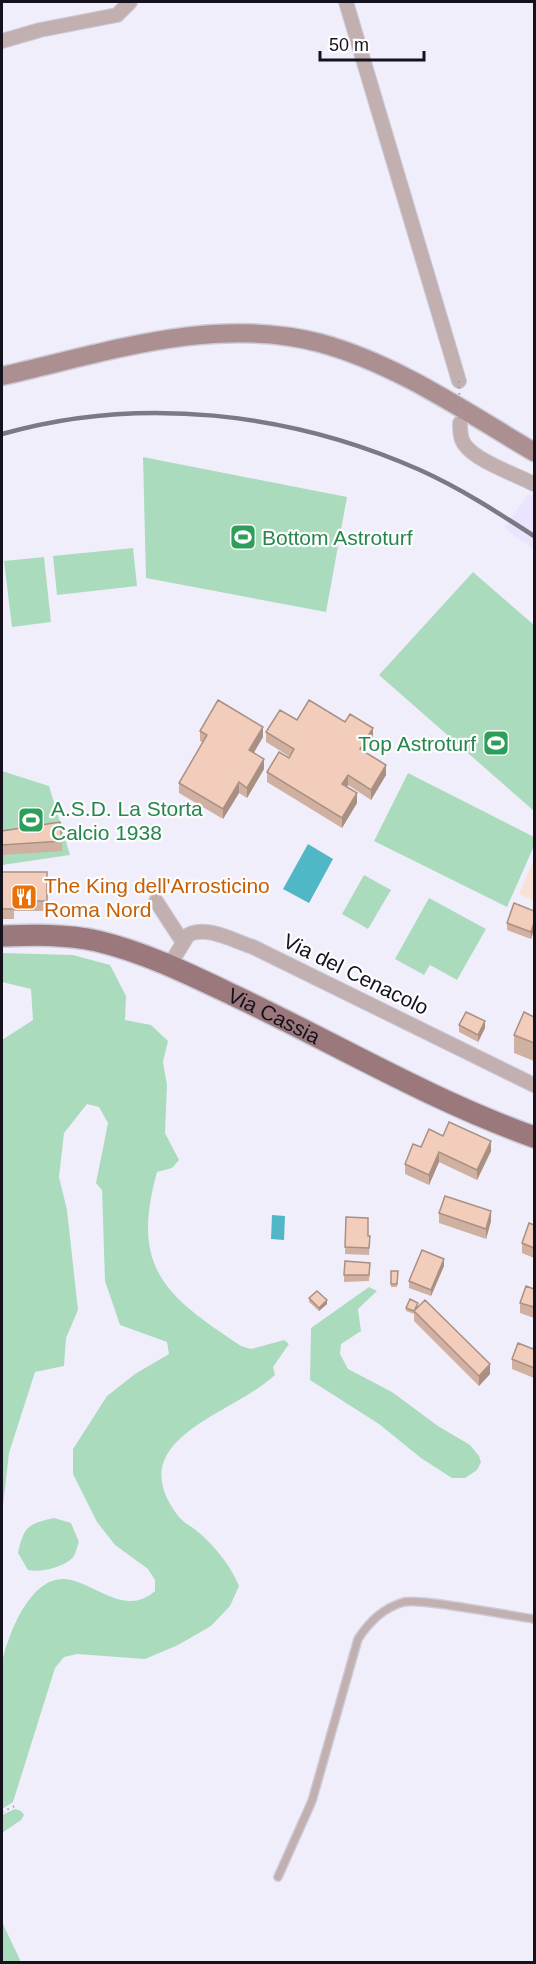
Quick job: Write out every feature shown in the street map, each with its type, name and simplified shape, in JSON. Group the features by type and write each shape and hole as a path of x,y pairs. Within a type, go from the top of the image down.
{"main road":[{"path":"2,376 160,340 204,334 278,336 319,343 392,372 534,452"},
{"name":"Via Cassia","path":"2,936 61,936 97,941 169,966 482,1116 534,1137"}],"street":[{"path":"2,41 40,30 117,15 130,2"},
{"path":"346,2 459,381"},
{"path":"460,423 460,435 465,446 492,463 534,484"},
{"path":"156,901 182,941 169,966"},
{"name":"Via del Cenacolo","path":"182,941 188,935 202,931 253,947 534,1085"}],"lane":[{"path":"278,1877 312,1801 358,1639 368,1624 377,1615 406,1602 534,1619"}],"path":[{"path":"459,381 460,423"},
{"path":"2,1812 17,1805"}],"shaded area":[{"path":"527,495 534,495 534,550 504,528"},
{"path":"534,859 534,901 519,894"}],"green space":[{"name":"Bottom Astroturf","path":"143,457 347,497 326,612 146,578"},
{"path":"133,548 137,586 57,595 53,556"},
{"path":"44,557 51,622 12,627 4,561"},
{"name":"Top Astroturf","path":"473,572 534,625 534,811 379,675"},
{"name":"A.S.D. La Storta Calcio 1938","path":"2,771 49,786 70,855 2,865"},
{"path":"408,773 534,837 534,846 507,907 374,841"},
{"path":"364,875 391,890 368,929 342,914"},
{"path":"429,898 486,929 457,980 430,965 424,975 395,959"},
{"path":"2,953 73,955 110,965 126,996 125,1020 151,1025 168,1041 163,1062 167,1085 165,1133 179,1160 172,1168 157,1172 150,1205 148,1233 152,1256 161,1277 174,1295 192,1311 241,1346 251,1349 284,1340 289,1344 273,1367 275,1375 188,1432 171,1448 162,1468 164,1490 179,1517 210,1543 236,1578 239,1586 230,1606 211,1626 178,1645 145,1659 77,1654 64,1657 55,1668 13,1802 2,1809 2,1663 10,1636 24,1607 45,1585 57,1580 71,1580 113,1598 124,1600 134,1601 155,1591 155,1580 148,1569 115,1545 97,1522 73,1474 73,1449 107,1396 135,1374 169,1354 167,1342 120,1325 105,1281 102,1190 96,1183 108,1123 99,1107 87,1104 64,1133 59,1177 67,1210 78,1310 66,1338 64,1366 35,1372 9,1453 2,1514 2,1040 33,1020 31,989 2,982"},
{"path":"369,1287 377,1291 358,1309 361,1331 341,1344 340,1354 348,1369 392,1392 438,1426 470,1445 481,1462 477,1470 465,1478 452,1478 421,1458 379,1424 310,1380 311,1328"},
{"path":"54,1518 71,1523 79,1542 75,1555 65,1563 53,1568 39,1571 28,1570 18,1553 22,1537 32,1525"},
{"path":"15,1809 24,1815 21,1820 2,1833 2,1815"},
{"path":"2,1922 21,1962 2,1962"}],"water":[{"path":"308,844 333,859 309,903 283,889"},
{"path":"272,1215 285,1216 284,1240 271,1239"}],"building":[{"path":"218,700 263,727 249,750 264,759 247,788 239,782 223,809 179,783 207,735 200,731"},
{"path":"309,700 345,722 350,714 373,728 360,749 386,765 371,790 348,775 342,784 357,793 342,818 267,772 279,752 289,758 294,749 266,732 280,710 297,720"},
{"path":"60,822 62,841 2,845 2,831"},
{"name":"The King dell'Arrosticino Roma Nord","path":"2,872 47,872 47,901 14,901 14,909 2,909"},
{"path":"514,903 534,911 531,932 507,923"},
{"path":"466,1012 485,1021 478,1035 459,1025"},
{"path":"524,1012 534,1017 534,1043 514,1035"},
{"path":"449,1122 491,1141 477,1170 439,1152 429,1175 405,1164 413,1144 421,1147 429,1129 443,1136"},
{"path":"445,1196 491,1211 486,1229 439,1213"},
{"path":"346,1217 368,1218 369,1248 345,1247"},
{"path":"529,1223 534,1225 534,1248 522,1243"},
{"path":"422,1250 444,1259 431,1290 409,1281"},
{"path":"345,1261 370,1263 369,1275 344,1275"},
{"path":"391,1271 398,1271 397,1284 391,1284"},
{"path":"526,1286 534,1289 534,1307 520,1303"},
{"path":"317,1291 327,1300 319,1308 309,1298"},
{"path":"410,1299 418,1303 414,1311 406,1308"},
{"path":"425,1300 490,1364 479,1376 414,1311"},
{"path":"518,1343 533,1349 534,1346 534,1368 512,1359"}],"railway":[{"path":"2,434 54,422 107,415 160,413 214,416 267,423 319,434 370,450 420,470 464,492 534,536"}],"place":[{"name":"Bottom Astroturf","path":"243,537"},
{"name":"Top Astroturf","path":"496,743"},
{"name":"A.S.D. La Storta Calcio 1938","path":"31,820"},
{"name":"The King dell'Arrosticino Roma Nord","path":"24,897"}]}
